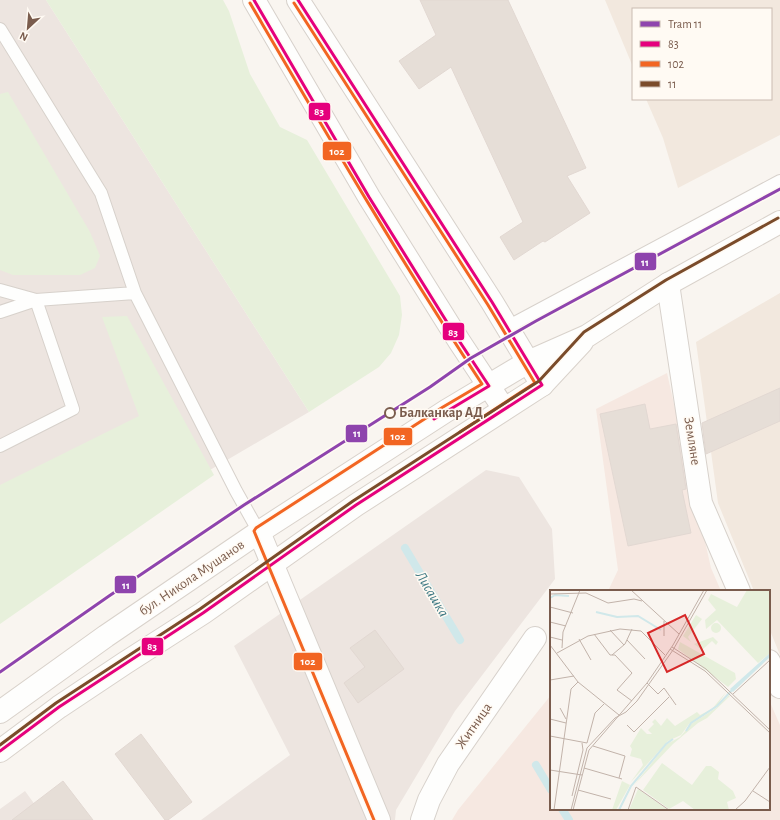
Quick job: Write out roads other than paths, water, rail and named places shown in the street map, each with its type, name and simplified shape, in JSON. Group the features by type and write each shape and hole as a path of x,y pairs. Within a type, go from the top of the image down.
{"street":[{"path":"254,0 369,197 450,327 504,409"},
{"path":"298,0 507,327 542,385"},
{"path":"0,751 59,707 203,613 356,505 542,385 587,336 668,284 780,222"},
{"name":"Земляне","path":"668,284 702,503 739,590"},
{"name":"бул. Никола Мушанов","path":"0,712 106,636 259,532 446,411 528,362 587,336"},
{"path":"259,532 379,820"},
{"name":"Житница","path":"422,820 429,800 448,764 535,638"},
{"path":"770,663 780,687"}],"lane":[{"path":"0,29 101,193 135,293 236,491 259,532"},
{"path":"507,327 780,181"},
{"path":"0,290 36,300"},
{"path":"0,312 36,300 135,293"},
{"path":"0,446 73,409 36,300"}],"waterway":[{"name":"Лисашка","path":"405,548 460,640"},
{"name":"Лисашка","path":"536,765 550,788"},
{"name":"Лисашка","path":"563,810 569,820"}],"tram line":[{"name":"11","path":"0,672 244,505 430,387 471,358 536,321 780,189"}],"place":[{"name":"Балканкар АД","path":"390,413"}]}
